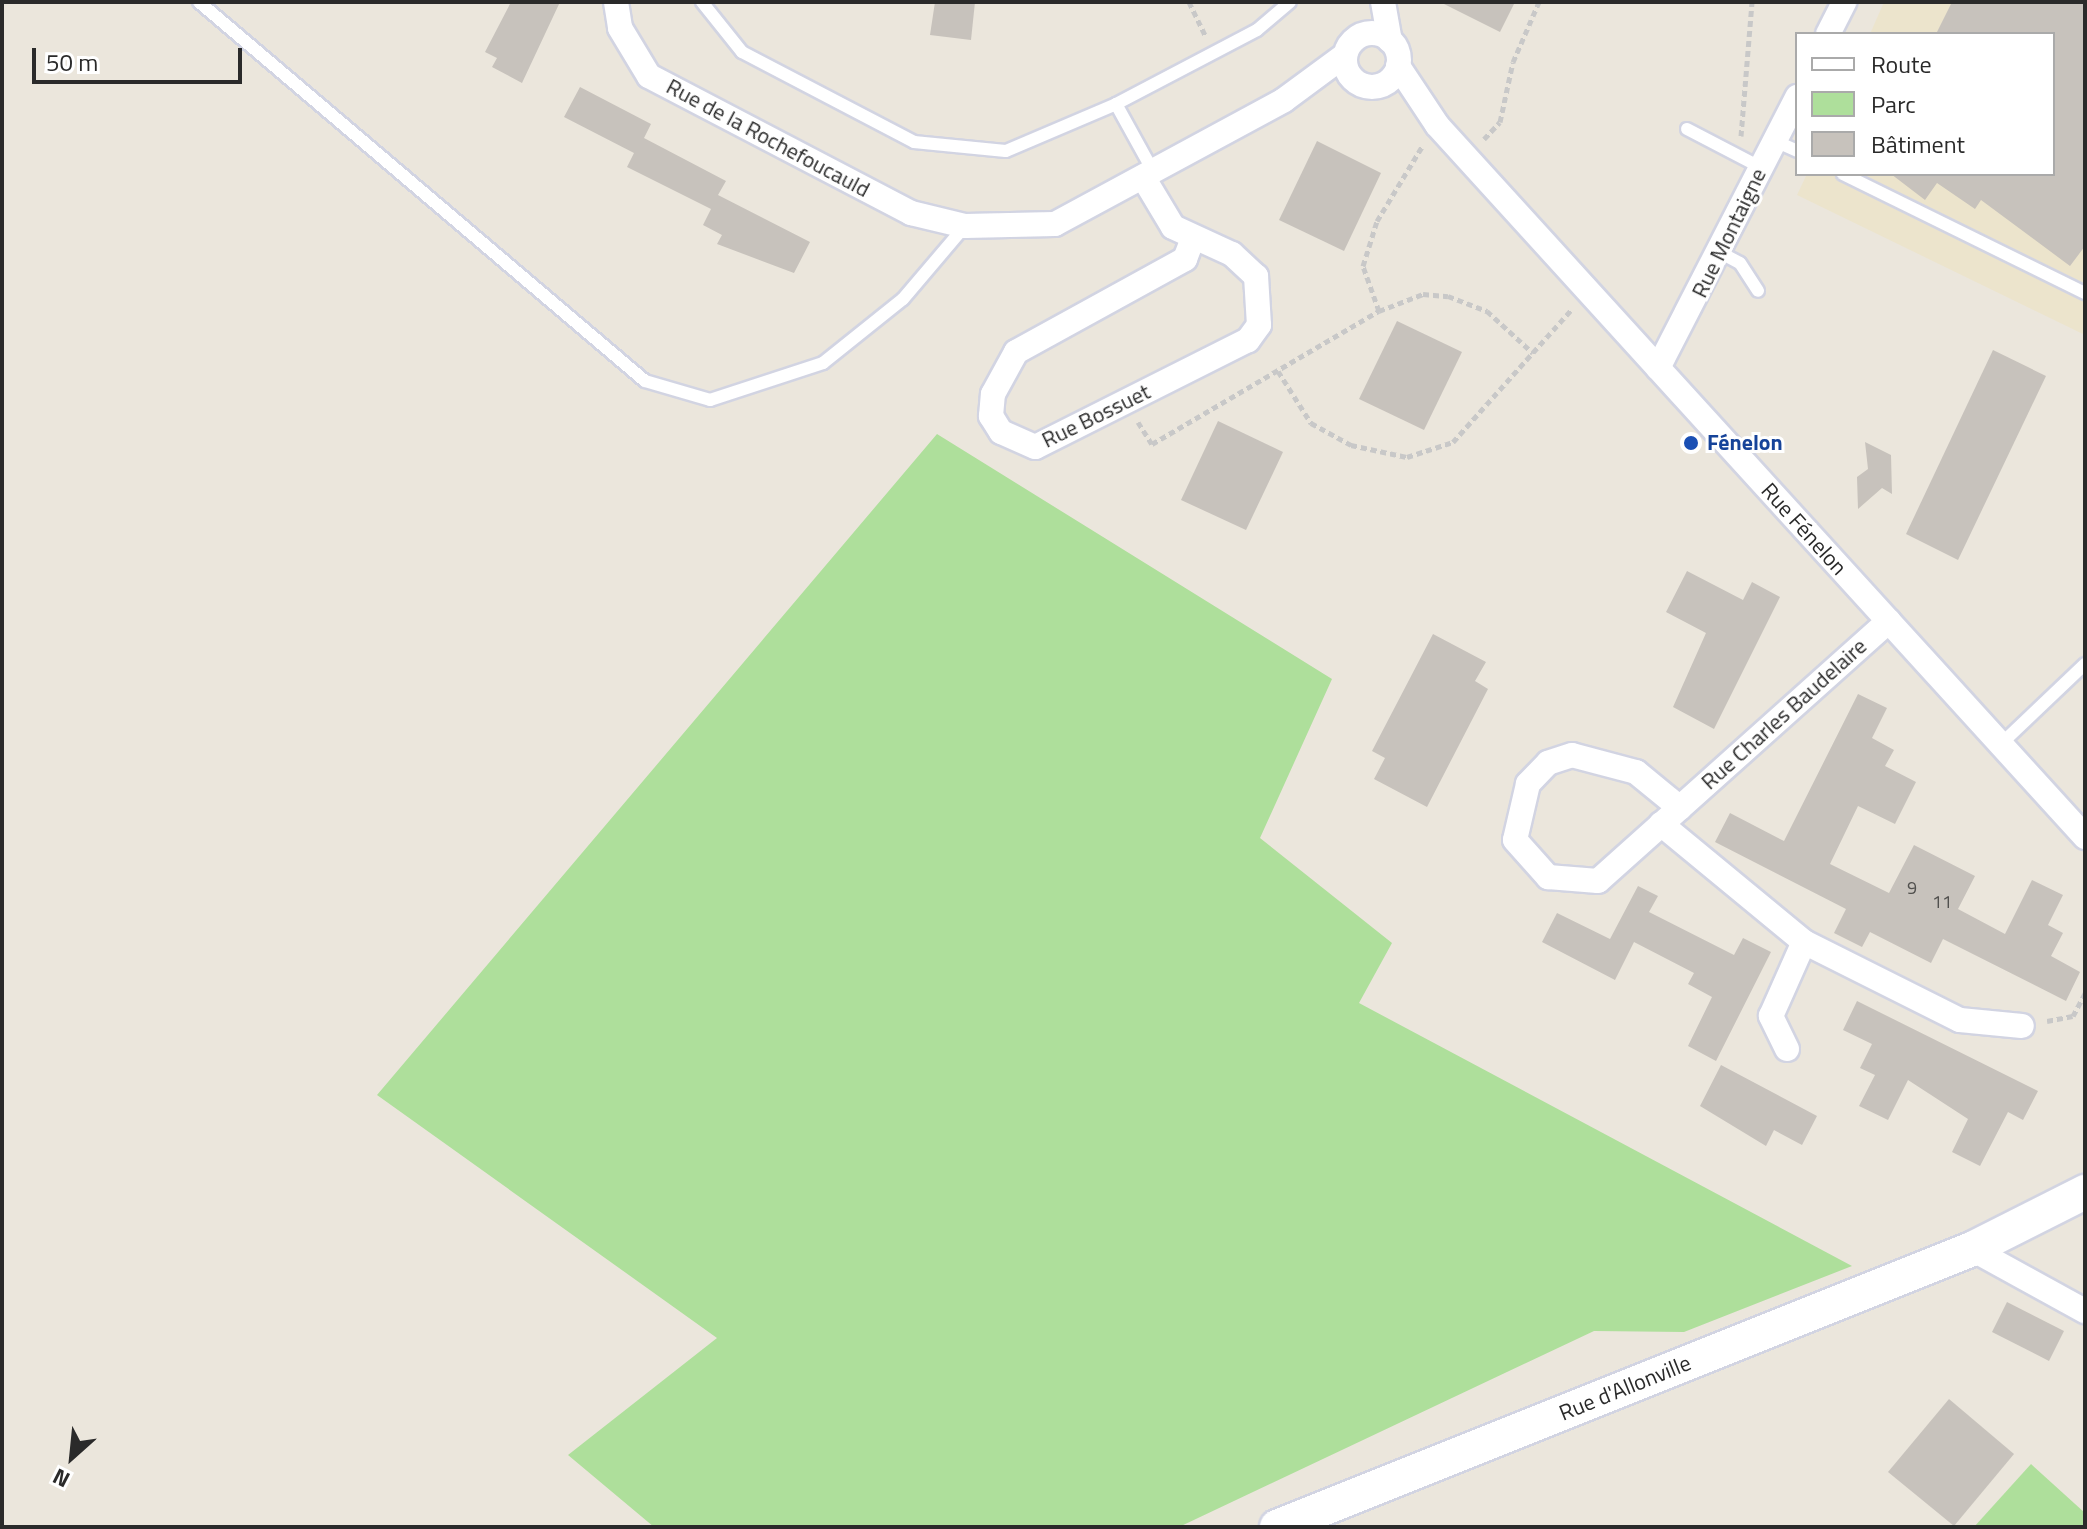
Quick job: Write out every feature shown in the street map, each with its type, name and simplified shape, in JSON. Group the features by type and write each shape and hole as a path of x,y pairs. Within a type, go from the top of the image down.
{"main road":[{"name":"Rue d'Allonville","path":"1277,1527 1972,1249 2085,1192"}],"street":[{"name":"Rue de la Rochefoucauld","path":"616,2 620,28 649,76 911,213 965,226 1055,224 1306,87"},
{"path":"1306,87 1365,34 1381,2"},
{"path":"1306,87 1358,84 1392,75 1390,40 1381,2"},
{"path":"1829,32 1844,2"},
{"path":"1365,34 1390,40"},
{"path":"1345,55 1358,84"},
{"name":"Rue Fénelon","path":"1392,75 2085,837"},
{"name":"Rue Montaigne","path":"1658,368 1721,253 1752,163 1786,146 1795,106"},
{"name":"Rue Bossuet","path":"1148,174 1173,227 1192,241 1232,254 1256,276 1259,325 1248,340 1035,447 1016,443 991,416 1000,370 1016,352 1185,259 1192,241"},
{"name":"Rue Charles Baudelaire","path":"1680,808 1636,772 1572,755 1548,763 1528,784 1515,840 1548,877 1598,881 1661,824 1680,808 1889,621"},
{"path":"1661,824 1804,942 1960,1020 2022,1026"},
{"path":"1787,1049 1771,1016 1804,942"},
{"path":"1972,1249 2085,1311"}],"lane":[{"path":"199,2 645,381 710,400 823,363 903,299 965,226"},
{"path":"702,2 742,52 914,142 1006,151 1116,104 1214,52 1290,2"},
{"path":"1116,104 1148,174"},
{"path":"1687,129 1752,163"},
{"path":"1847,176 2085,293"},
{"path":"1721,253 1740,263 1758,291"},
{"path":"2001,744 2085,664"}],"path":[{"path":"1189,2 1214,52"},
{"path":"1467,158 1500,122 1513,62 1539,2"},
{"path":"1752,2 1739,107 1752,163"},
{"path":"1379,311 1363,266 1377,221 1432,119"},
{"path":"1278,371 1311,423 1351,445 1407,457 1453,442 1588,291"},
{"path":"1125,402 1152,444 1379,311 1423,294 1448,296 1487,311 1533,353"},
{"path":"2022,1026 2073,1016 2085,993"}],"shaded area":[{"path":"1884,2 2085,2 2085,335 1797,195 1806,176 2055,176 2055,32 1871,32"}],"green space":[{"path":"937,434 1332,679 1260,838 1392,943 1359,1003 1852,1266 1684,1332 1594,1331 1179,1527 654,1527 568,1455 717,1338 377,1095"},
{"path":"2031,1464 2085,1513 2085,1527 1974,1527"}],"building":[{"path":"511,2 560,2 522,83 492,67 497,58 485,52"},
{"path":"935,2 975,2 971,40 930,35"},
{"path":"1440,2 1515,2 1500,32"},
{"path":"1952,2 2085,2 2085,246 2070,266 1981,200 1975,209 1937,183 1925,200 1894,176 2055,176 2055,32 1937,32"},
{"path":"580,87 651,124 644,138 726,181 718,195 810,242 794,273 717,244 722,235 703,225 711,209 627,167 634,153 564,117"},
{"path":"1317,141 1381,173 1344,251 1279,220"},
{"path":"1397,321 1462,352 1424,430 1359,399"},
{"path":"1993,350 2046,376 1958,560 1906,534"},
{"path":"1218,421 1283,452 1246,530 1181,500"},
{"path":"1865,442 1891,455 1892,494 1882,488 1858,509 1857,477 1868,469"},
{"path":"1687,571 1743,600 1752,582 1780,597 1714,729 1673,707 1706,633 1666,612"},
{"path":"1433,634 1486,662 1475,681 1488,689 1427,807 1374,779 1385,758 1372,751"},
{"path":"1858,694 1887,708 1872,738 1894,750 1885,766 1916,782 1895,824 1858,806 1830,864 1889,893 1914,845 1975,876 1958,909 2005,934 2032,880 2063,895 2048,925 2063,933 2051,956 2080,972 2066,1001 1943,939 1931,963 1870,932 1862,947 1834,933 1846,909 1715,842 1730,813 1784,841"},
{"path":"1638,886 1658,896 1649,912 1734,955 1743,938 1771,952 1716,1061 1688,1046 1712,997 1688,984 1694,973 1634,942 1615,980 1542,942 1557,913 1610,939"},
{"path":"1857,1001 2038,1091 2023,1120 2008,1112 1980,1166 1952,1152 1968,1119 1908,1080 1888,1120 1859,1106 1875,1075 1860,1068 1872,1044 1843,1030"},
{"path":"1721,1065 1817,1116 1802,1145 1774,1130 1766,1146 1700,1106"},
{"path":"2007,1302 2064,1331 2049,1361 1992,1332"},
{"path":"1949,1399 2014,1454 1954,1526 1888,1472"}],"place":[{"name":"Fénelon","path":"1691,443"}]}
